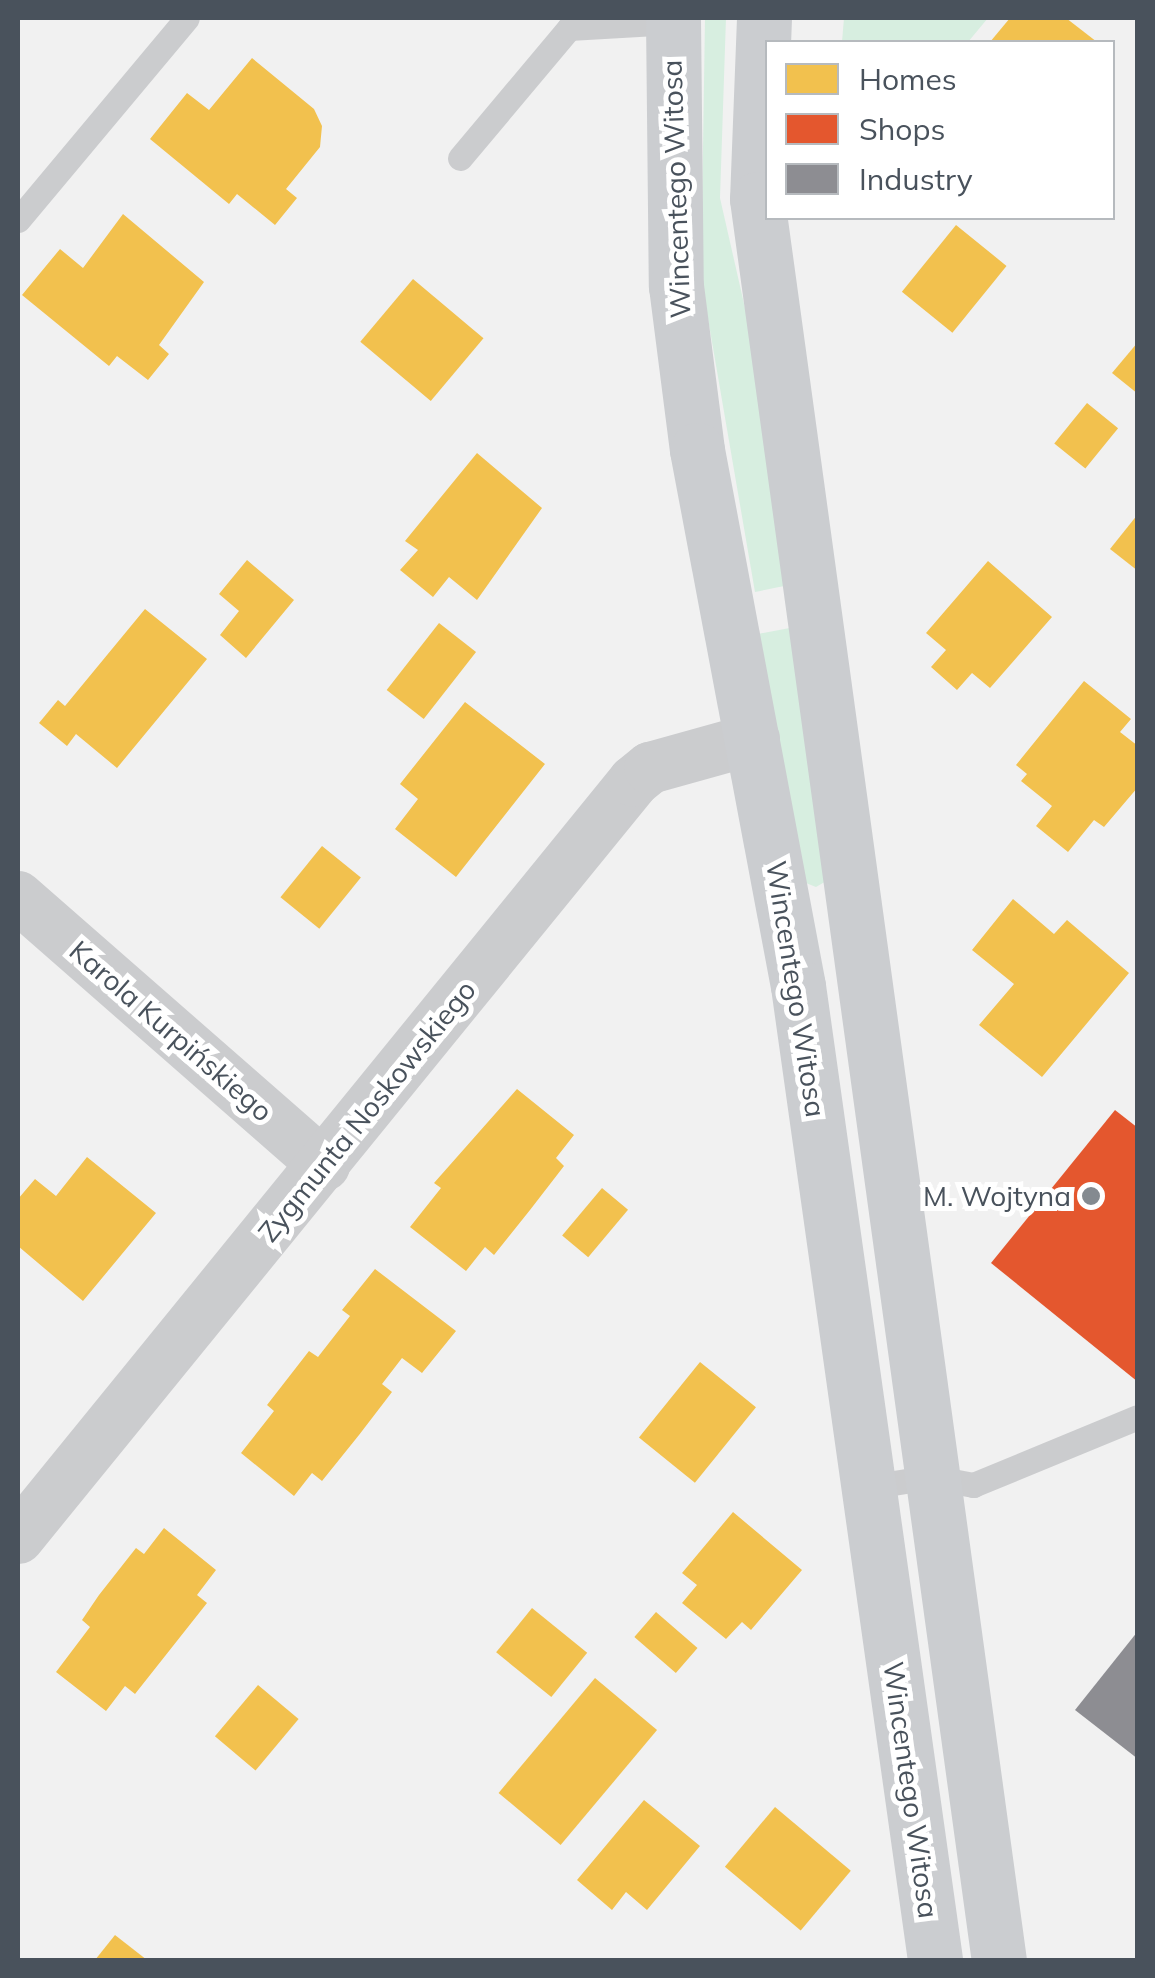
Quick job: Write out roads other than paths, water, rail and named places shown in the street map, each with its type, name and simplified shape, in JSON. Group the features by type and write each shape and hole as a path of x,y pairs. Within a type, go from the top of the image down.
{"main road":[{"path":"764,18 757,199 999,1960"},
{"name":"Wincentego Witosa","path":"673,20 676,286 697,450 798,986 934,1960"}],"street":[{"name":"Zygmunta Noskowskiego","path":"18,1538 634,781 671,760 754,740"},
{"name":"Karola Kurpińskiego","path":"18,897 324,1165"}],"lane":[{"path":"18,220 187,18"},
{"path":"460,158 568,28 673,20"},
{"path":"868,1487 931,1478 973,1485 1138,1417"}],"place":[{"name":"M. Wojtyna","path":"1091,1196"}]}
